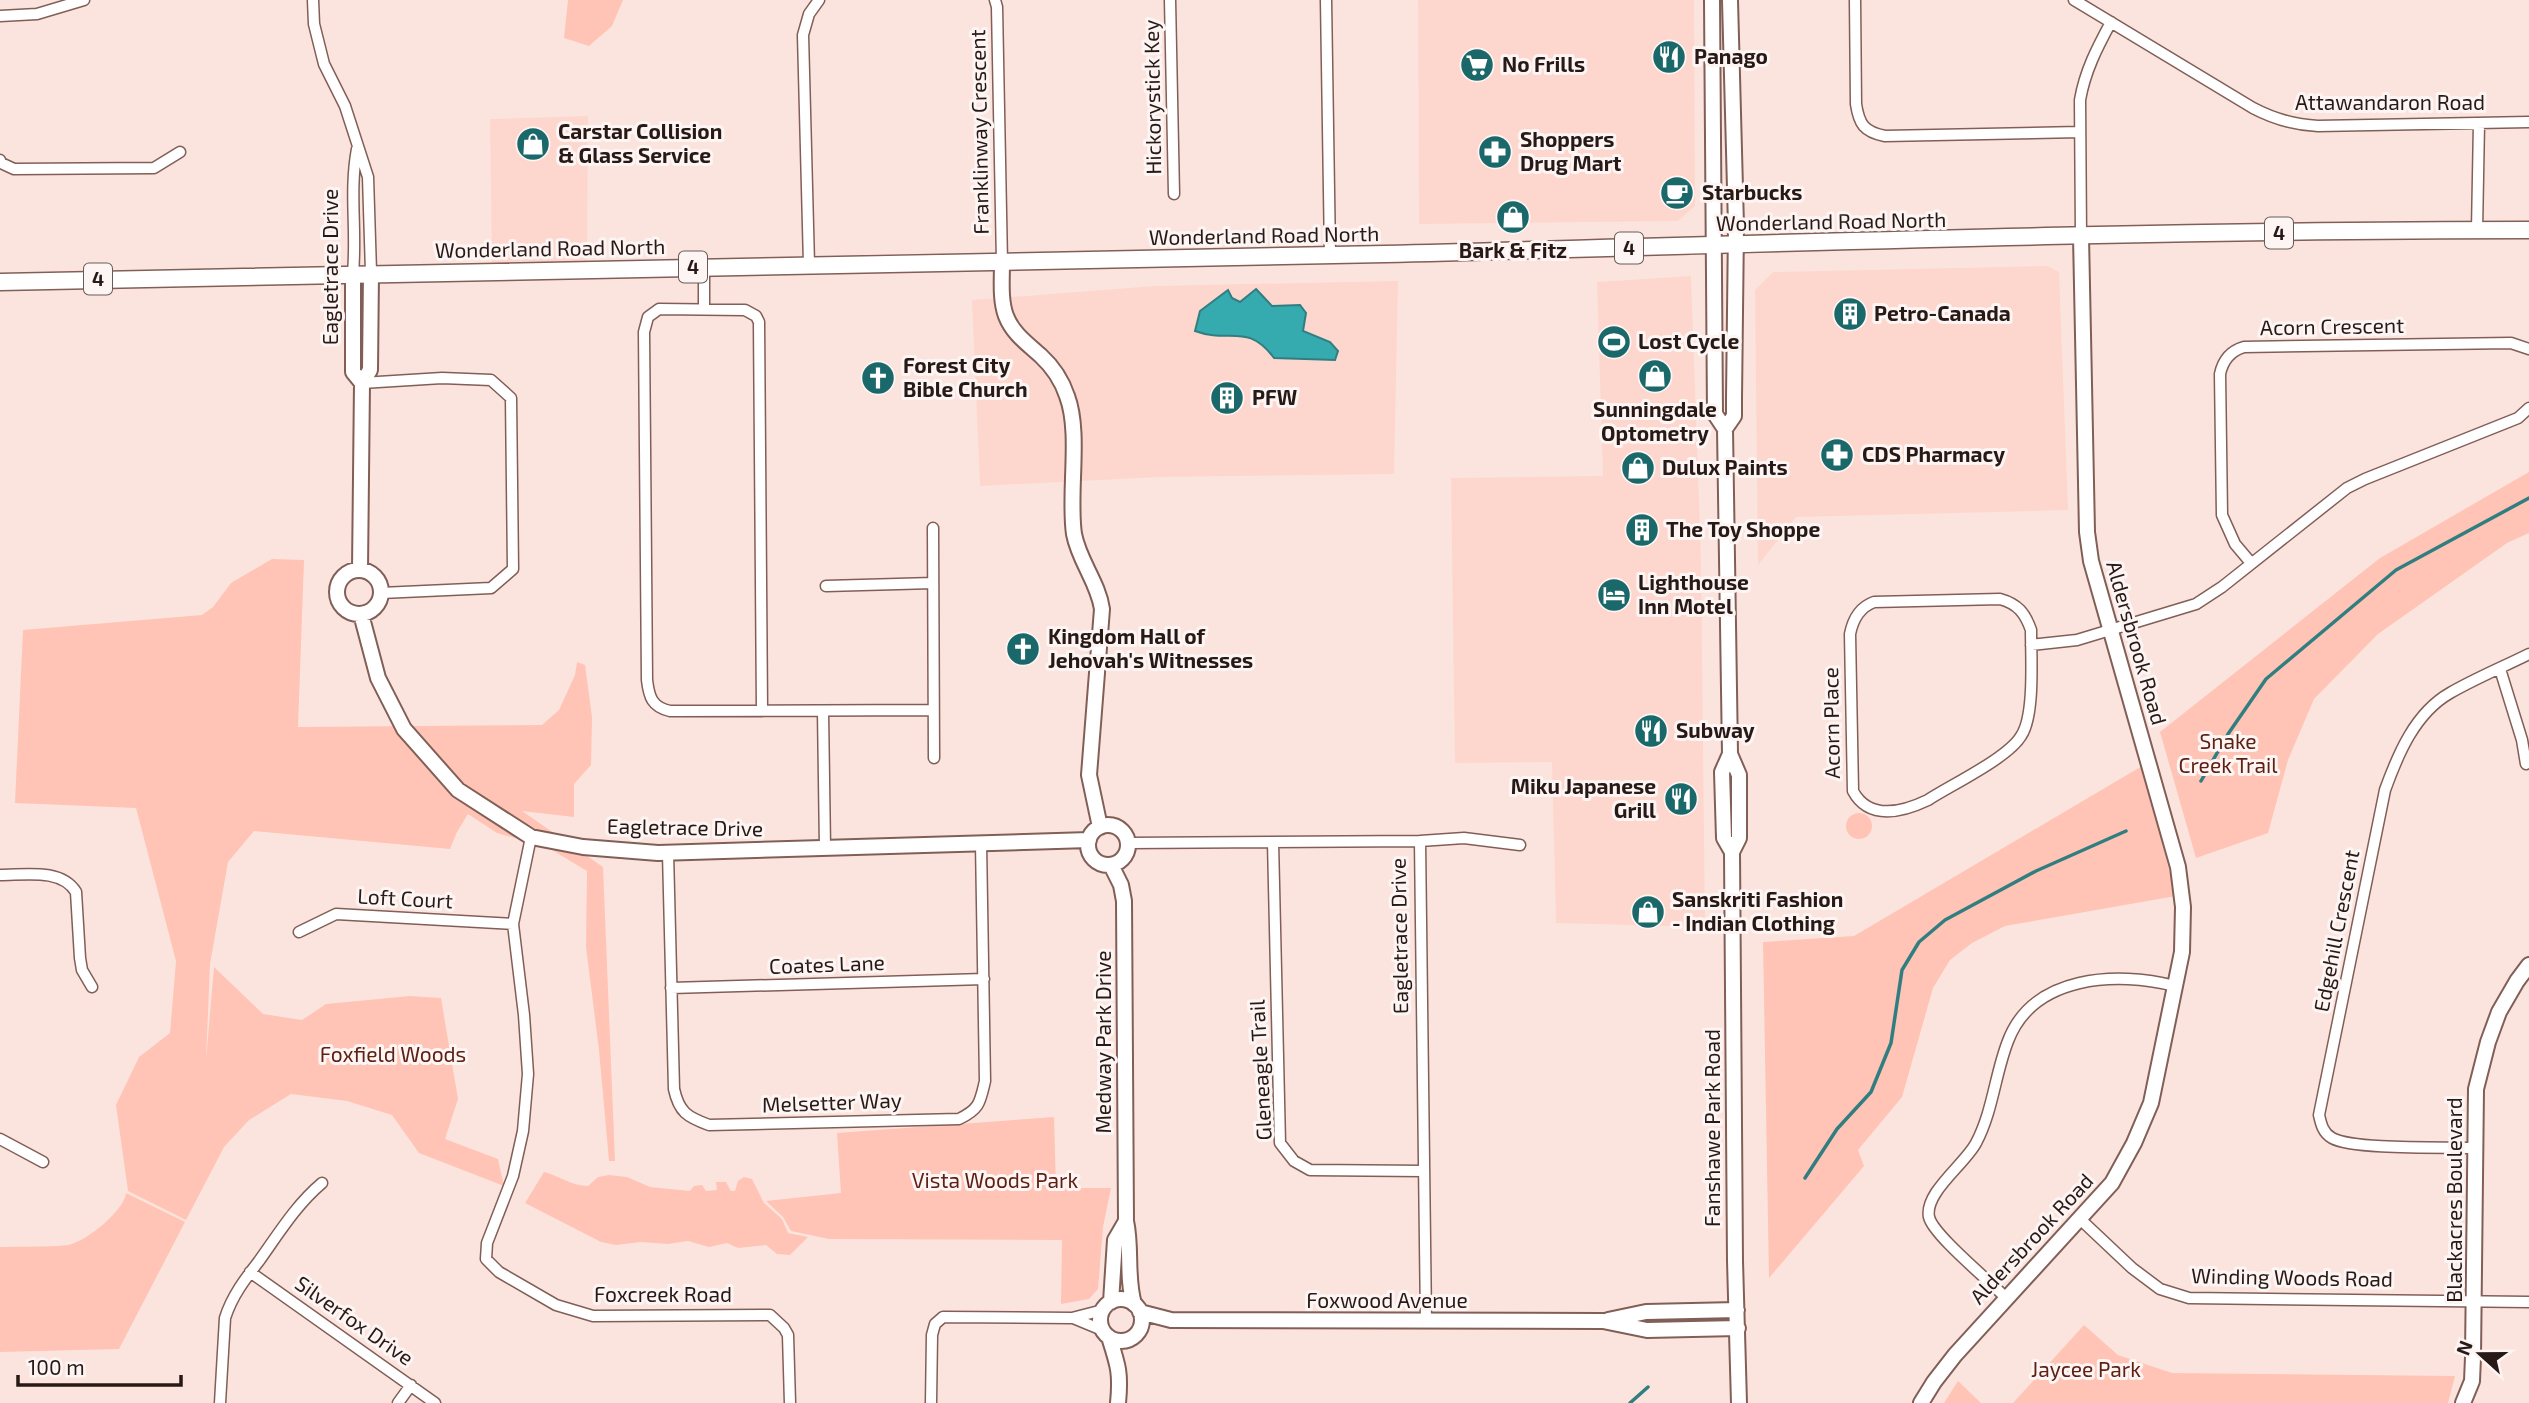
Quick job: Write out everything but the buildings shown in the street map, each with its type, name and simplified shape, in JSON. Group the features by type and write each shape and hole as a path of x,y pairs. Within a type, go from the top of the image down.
{"main road":[{"name":"Wonderland Road North","path":"0,282 371,272 1002,263 2081,236 2529,230"}],"street":[{"path":"0,16 37,14 84,0"},
{"name":"Eagletrace Drive","path":"313,0 314,24 324,64 345,106 368,177 370,370 362,383 360,570"},
{"path":"809,264 803,35 809,15 819,0"},
{"name":"Franklinway Crescent","path":"995,0 998,7 1002,263"},
{"name":"Hickorystick Key","path":"1170,0 1174,194"},
{"path":"1326,0 1330,255"},
{"name":"Fanshawe Park Road","path":"1712,0 1715,414 1725,429 1730,754 1723,772 1724,838 1732,852 1734,1204 1739,1403"},
{"name":"Fanshawe Park Road","path":"1725,429 1734,416 1735,245 1730,0"},
{"path":"1854,0 1856,104 1858,120 1867,131 1885,136 2080,132"},
{"name":"Attawandaron Road","path":"2074,0 2267,116 2290,123 2318,126 2529,122"},
{"name":"Aldersbrook Road","path":"1921,1403 1955,1355 2112,1183 2151,1103 2175,986 2183,929 2178,867 2110,631 2091,561 2087,532 2080,100 2094,52 2112,22"},
{"path":"2477,230 2479,123"},
{"name":"Eagletrace Drive","path":"358,149 352,176 355,254 353,372 362,383"},
{"path":"0,160 14,169 154,169 180,152"},
{"path":"1002,263 1002,295 1006,317 1019,338 1053,369 1065,390 1071,410 1074,532 1099,592 1102,608 1089,775 1100,827"},
{"path":"704,267 704,309"},
{"path":"762,711 759,322 756,316 745,310 659,309 648,317 644,332 648,691 654,705 670,711 762,711 823,711 933,710"},
{"name":"Acorn Crescent","path":"2251,563 2235,544 2227,529 2221,501 2220,373 2225,360 2236,350 2257,347 2511,343 2529,349"},
{"path":"362,383 442,378 491,380 511,398 513,569 491,588 381,593"},
{"path":"2031,645 2077,640 2196,604 2222,587 2354,484 2518,418 2529,408"},
{"path":"933,528 934,758"},
{"path":"360,570 373,575 378,581 381,593 379,603 374,608 360,614 347,610 339,599 338,592 342,579 353,571 360,570"},
{"path":"826,586 933,583"},
{"name":"Acorn Place","path":"2000,599 2012,603 2024,613 2031,630 2031,645 2029,713 2026,727 2017,742 1975,772 1916,805 1877,811 1869,809 1856,798 1853,791 1850,634 1853,621 1859,612 1874,602 2000,599"},
{"name":"Eagletrace Drive","path":"360,614 378,678 404,729 458,790 531,837 583,847 668,853 1088,840"},
{"name":"Edgehill Crescent","path":"2475,1148 2353,1145 2330,1138 2322,1128 2319,1115 2385,790 2405,741 2425,713 2448,694 2529,654"},
{"path":"2500,669 2522,740 2526,764"},
{"path":"823,711 824,848"},
{"path":"1114,826 1121,829 1128,843 1124,858 1111,865 1096,862 1088,848 1092,833 1100,827 1114,826"},
{"name":"Foxcreek Road","path":"531,837 513,924 524,1015 527,1093 523,1131 516,1165 487,1243 486,1259 499,1272 556,1305 593,1316 770,1315 788,1335 790,1403"},
{"path":"1420,841 1464,838 1520,845"},
{"name":"Eagletrace Drive","path":"1128,843 1420,841 1426,1322"},
{"name":"Gleneagle Trail","path":"1273,842 1280,1143 1294,1161 1310,1170 1424,1171"},
{"name":"Melsetter Way","path":"668,853 674,1089 678,1106 695,1120 709,1125 960,1119 978,1107 985,1081 981,843"},
{"name":"Medway Park Drive","path":"1111,865 1121,885 1124,901 1126,1221 1130,1241 1130,1290 1137,1308"},
{"path":"0,875 50,875 63,878 72,884 76,892 82,970 93,987"},
{"name":"Loft Court","path":"299,932 336,914 513,924"},
{"name":"Blackacres Boulevard","path":"2463,1403 2472,1381 2476,1089 2487,1042 2499,1012 2529,965"},
{"path":"2006,1298 1938,1233 1932,1226 1928,1212 1934,1195 1976,1142 1990,1107 2013,1029 2028,1009 2041,999 2055,990 2079,983 2130,978 2175,986"},
{"name":"Coates Lane","path":"671,989 984,979"},
{"path":"0,1139 43,1162"},
{"path":"220,1403 225,1318 229,1306 292,1214 306,1196 322,1183"},
{"name":"Winding Woods Road","path":"2080,1219 2132,1268 2160,1289 2189,1298 2529,1302"},
{"name":"Medway Park Drive","path":"1107,1306 1115,1240 1126,1221"},
{"name":"Silverfox Drive","path":"250,1272 435,1403"},
{"path":"931,1403 932,1335 935,1324 943,1317 1072,1318 1123,1300 1137,1308 1142,1319 1119,1368"},
{"path":"1107,1306 1100,1317 1119,1368 1121,1378 1118,1403"},
{"name":"Foxwood Avenue","path":"1137,1308 1171,1321"},
{"name":"Foxwood Avenue","path":"1603,1321 1646,1311 1737,1310"},
{"path":"1072,1318 1120,1341 1135,1334"},
{"name":"Foxwood Avenue","path":"1135,1334 1171,1321 1603,1321 1647,1330 1738,1328"},
{"path":"398,1403 411,1385"}],"shaded area":[{"path":"1418,0 1694,0 1695,206 1678,221 1419,224"},
{"path":"588,116 587,263 492,265 490,119"},
{"path":"2047,266 2059,272 2068,510 1796,517 1758,565 1755,290 1773,272"},
{"path":"1691,276 1701,559 1705,927 1556,923 1552,762 1455,763 1451,478 1603,476 1597,282"},
{"path":"1398,281 1394,474 1159,477 980,486 972,300 1155,286"}],"green space":[{"path":"568,0 623,0 612,26 589,46 564,38"},
{"name":"Snake Creek Trail","path":"2529,472 2529,533 2507,543 2378,634 2314,699 2288,760 2268,833 2196,858 2160,732 2380,558"},
{"name":"Foxfield Woods","path":"272,559 304,560 298,727 542,725 559,710 575,675 577,662 585,665 592,717 591,765 574,784 574,817 522,811 603,867 615,1161 609,1161 586,947 587,871 547,847 497,833 468,814 450,849 254,831 228,862 210,964 206,1060 214,967 263,1014 302,1020 326,1004 410,996 441,998 458,1099 445,1139 498,1159 504,1186 419,1153 392,1115 347,1101 291,1094 249,1120 224,1147 186,1220 128,1191 116,1105 139,1057 170,1033 176,961 136,808 15,803 23,630 202,615 213,607 231,583"},
{"path":"2142,766 2176,896 2005,926 1972,943 1950,960 1933,988 1902,1097 1858,1150 1864,1166 1769,1278 1763,942 1854,936"},
{"path":"1859,813 1869,816 1872,826 1869,836 1859,839 1849,836 1846,826 1849,816"},
{"name":"Vista Woods Park","path":"1054,1117 1056,1188 1111,1188 1103,1227 1098,1289 1089,1299 1061,1304 1062,1240 829,1239 791,1231 783,1217 766,1201 841,1193 837,1133"},
{"path":"544,1172 582,1186 588,1186 598,1177 609,1175 627,1177 650,1187 690,1191 694,1186 702,1185 706,1191 717,1190 716,1182 726,1182 731,1191 735,1191 738,1181 744,1177 752,1179 764,1203 782,1219 788,1233 808,1237 790,1255 777,1254 766,1245 738,1248 727,1243 709,1247 688,1241 616,1245 601,1242 525,1203"},
{"path":"126,1193 185,1222 119,1349 0,1352 0,1247 57,1246 79,1241 112,1216"},
{"name":"Jaycee Park","path":"2084,1325 2118,1355 2172,1373 2455,1376 2448,1403 2013,1403"},
{"name":"Jaycee Park","path":"1958,1381 1981,1403 1944,1403"}],"water":[{"path":"1256,289 1272,306 1300,305 1306,313 1303,331 1330,342 1338,351 1335,360 1274,358 1255,340 1195,331 1200,311 1228,290 1232,298 1240,302"}],"waterway":[{"path":"2201,781 2228,734 2266,679 2396,570 2529,498"},
{"path":"1805,1178 1837,1129 1871,1092 1891,1043 1902,970 1919,942 1945,920 2036,871 2126,831"},
{"path":"1630,1403 1648,1387"}],"place":[{"name":"Panago","path":"1669,57"},
{"name":"No Frills","path":"1477,65"},
{"name":"Carstar Collision & Glass Service","path":"533,144"},
{"name":"Shoppers Drug Mart","path":"1495,152"},
{"name":"Starbucks","path":"1677,193"},
{"name":"Bark & Fitz","path":"1513,217"},
{"name":"Petro-Canada","path":"1850,314"},
{"name":"Lost Cycle","path":"1614,342"},
{"name":"Sunningdale Optometry","path":"1655,376"},
{"name":"Forest City Bible Church","path":"878,378"},
{"name":"PFW","path":"1227,398"},
{"name":"CDS Pharmacy","path":"1837,455"},
{"name":"Dulux Paints","path":"1638,468"},
{"name":"The Toy Shoppe","path":"1642,530"},
{"name":"Lighthouse Inn Motel","path":"1614,595"},
{"name":"Kingdom Hall of Jehovah's Witnesses","path":"1023,649"},
{"name":"Subway","path":"1651,731"},
{"name":"Miku Japanese Grill","path":"1681,799"},
{"name":"Sanskriti Fashion - Indian Clothing","path":"1648,912"}]}
